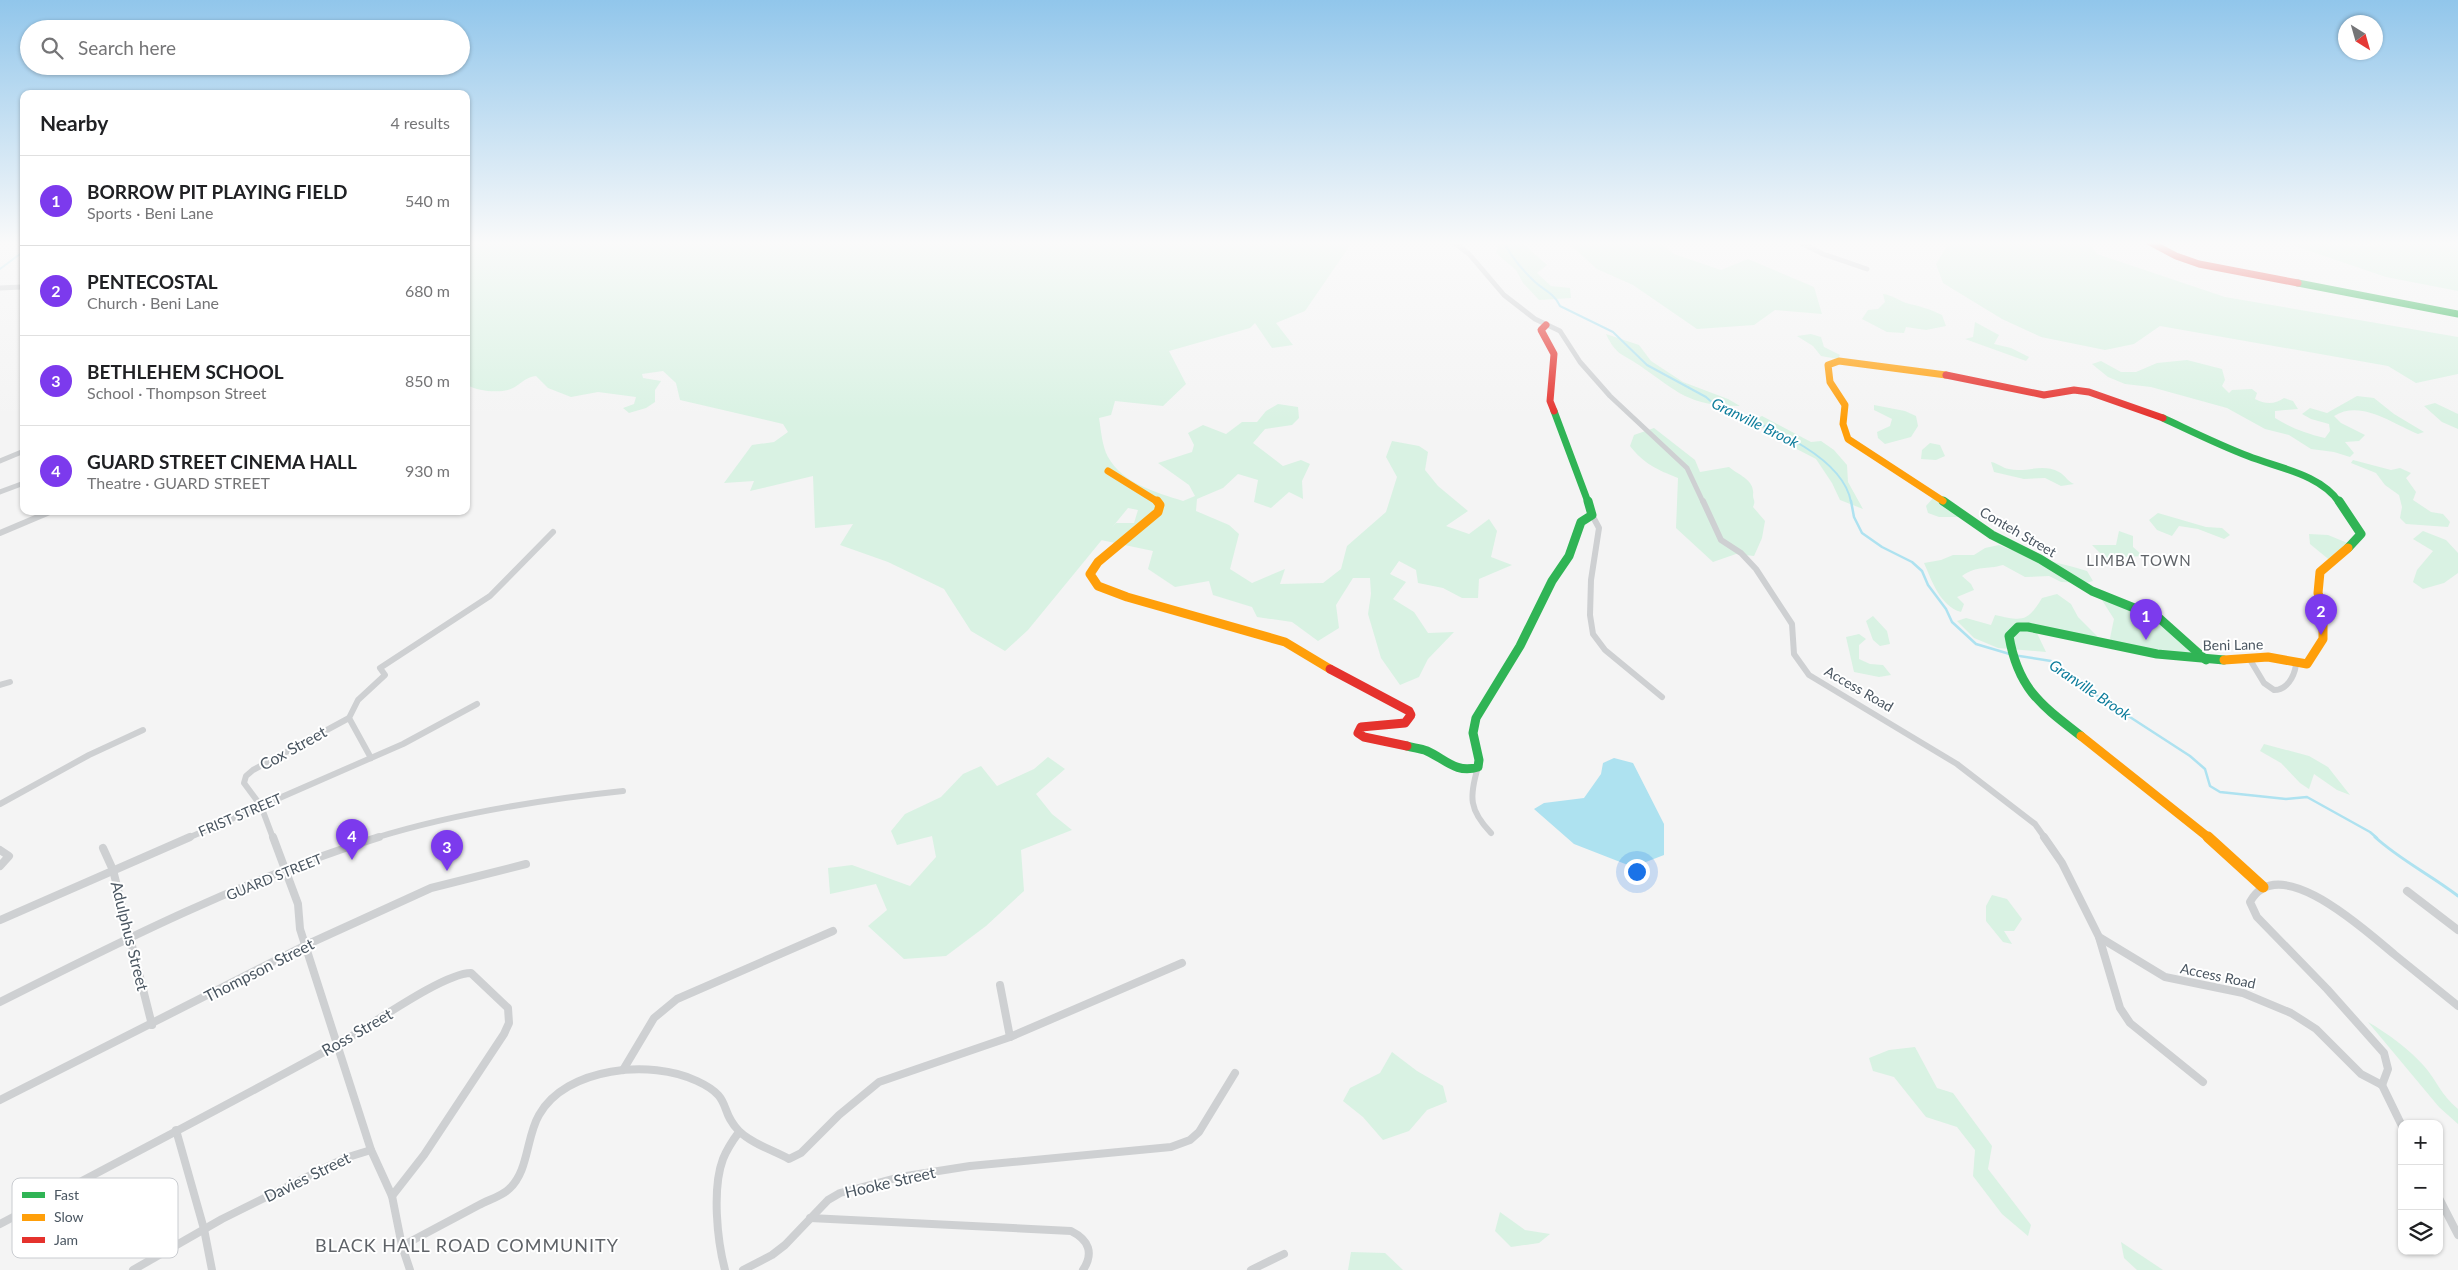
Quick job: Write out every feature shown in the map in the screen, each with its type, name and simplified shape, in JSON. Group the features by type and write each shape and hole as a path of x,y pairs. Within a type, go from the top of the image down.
{"street":[{"name":"Access Road","path":"1511,300 1546,325 1560,331 1580,362 1610,396 1687,468 1720,540 1741,553 1756,569 1792,624 1794,630 1792,652 1803,670 1957,764 2035,824 2062,863 2099,937 2165,977 2243,993 2291,1014 2316,1029 2361,1074 2382,1085"},
{"path":"2387,300 2458,314"},
{"path":"1546,325 1542,330 1553,350 1554,363 1550,401 1582,482 1592,515 1599,528 1591,580 1590,615 1593,634 1605,650 1662,697"},
{"name":"Conteh Street","path":"2206,660 2184,638 2159,618 2092,591 2040,559 1992,535 1894,467 1848,439 1843,424 1845,405 1829,384 1826,374 1828,365 1833,362 1934,372 2044,395 2078,390 2090,392 2157,415 2248,456 2307,477 2329,490 2341,504 2360,534 2360,538 2321,570 2318,593 2323,608 2323,639 2307,664 2296,665"},
{"path":"0,461 20,453"},
{"path":"1108,471 1154,498 1160,505 1158,512 1098,562 1090,574 1098,586 1127,597 1285,642 1340,675 1409,710 1411,715 1405,723 1361,727 1358,733 1364,737 1425,750 1461,771 1470,771 1478,767"},
{"path":"0,492 20,484"},
{"path":"0,533 43,515"},
{"path":"1491,832 1478,820 1471,804 1470,791 1479,760 1474,733 1476,718 1520,646 1552,581 1569,556 1578,527 1592,515"},
{"path":"371,758 349,718 351,707 385,675 380,668 490,596 553,532"},
{"name":"Beni Lane","path":"2263,887 2208,837 2048,709 2020,680 2011,658 2009,636 2018,627 2028,627 2156,654 2233,661 2266,657 2281,659 2296,665"},
{"path":"2249,658 2267,688 2275,691 2281,690 2289,682 2295,672 2296,665"},
{"path":"0,685 10,682"},
{"name":"FRIST STREET","path":"0,920 403,744 477,704"},
{"name":"Cox Street","path":"349,718 249,773 244,784 261,806 298,904 300,930 371,1150"},
{"path":"0,804 89,755 143,730"},
{"name":"GUARD STREET","path":"0,1002 130,937 285,869 426,824 505,806 569,796 622,791"},
{"name":"Adulphus Street","path":"103,848 113,870 152,1025"},
{"path":"0,850 6,852 8,856 0,866"},
{"name":"Thompson Street","path":"0,1100 152,1025 306,945 431,888 526,864"},
{"path":"2399,1120 2382,1085 2388,1076 2388,1063 2384,1053 2327,989 2256,917 2250,902 2253,892 2263,887 2296,887 2322,900 2347,916 2458,1006"},
{"path":"2407,891 2458,930"},
{"path":"623,1070 654,1018 677,999 833,931"},
{"path":"2099,937 2120,1008 2130,1023 2203,1082"},
{"path":"402,1246 509,1189 519,1176 538,1117 544,1107 582,1079 623,1070 649,1069 675,1074 714,1089 721,1096 739,1132 789,1159 794,1158 845,1109 879,1082 1010,1037 1182,964"},
{"name":"Ross Street","path":"86,1178 337,1045 440,983 466,972 471,972 508,1008 509,1023 504,1034 424,1155 392,1196"},
{"path":"1000,985 1010,1037"},
{"name":"Hooke Street","path":"810,1218 834,1195 900,1177 970,1166 1171,1147 1190,1140 1199,1132 1235,1073"},
{"path":"176,1130 204,1229 212,1270"},
{"path":"725,1270 721,1248 718,1191 725,1154 739,1132"},
{"path":"371,1150 392,1196 402,1246 410,1270"},
{"name":"Davies Street","path":"178,1244 344,1158 371,1150"},
{"path":"2443,1206 2458,1235"},
{"name":"Ross Street","path":"0,1224 12,1218"},
{"path":"743,1270 779,1250 810,1218"},
{"name":"Hooke Street","path":"810,1218 1071,1231 1081,1235 1088,1244 1091,1255 1083,1270"},
{"path":"1251,1270 1284,1254"},
{"name":"Davies Street","path":"133,1270 154,1258"}],"green space":[{"path":"470,300 1312,300 1305,311 1276,323 1293,345 1272,348 1255,323 1250,328 1169,351 1186,384 1163,406 1115,401 1111,415 1099,418 1106,453 1114,466 1122,474 1141,486 1183,501 1195,496 1189,485 1158,463 1192,452 1194,445 1188,433 1203,425 1226,434 1242,422 1257,422 1266,411 1278,404 1298,407 1299,418 1292,425 1265,429 1253,443 1283,466 1301,460 1310,464 1302,481 1303,499 1289,492 1271,508 1254,502 1258,480 1238,474 1223,488 1197,499 1196,511 1229,525 1239,534 1230,569 1252,583 1285,569 1280,584 1323,583 1341,569 1347,546 1386,512 1397,477 1386,457 1392,441 1419,446 1428,452 1425,470 1438,486 1468,511 1446,526 1469,534 1489,519 1497,531 1491,557 1512,565 1479,579 1478,598 1462,598 1443,588 1418,583 1416,570 1399,561 1390,574 1406,582 1393,599 1414,612 1428,633 1454,632 1428,659 1419,677 1400,685 1381,658 1368,614 1371,594 1370,578 1353,578 1336,605 1339,628 1318,641 1292,622 1257,617 1252,607 1213,595 1209,581 1175,587 1148,569 1153,551 1102,540 1028,630 1005,651 971,631 944,589 888,562 840,545 853,524 815,528 813,476 750,491 754,481 724,483 752,445 774,442 788,432 783,424 680,400 676,383 663,371 642,374 643,378 661,381 655,390 655,402 646,408 629,413 623,408 634,404 636,397 598,392 571,397 548,388 536,376 528,378 512,389 503,391 480,390 470,386","holes":["1128,508 1138,510 1134,523 1116,523"]},
{"path":"1655,300 1818,300 1822,314 1775,310 1754,325 1697,329"},
{"path":"1885,300 1901,300 1929,309 1942,315 1946,326 1926,330 1906,327 1904,333 1887,332 1862,319 1868,310 1878,309"},
{"path":"1971,300 2244,300 2458,337 2458,374 2416,383 2388,366 2160,326 2134,344 2105,350 2041,337 2002,319"},
{"path":"1975,322 1999,335 1994,344 2011,348 2029,357 2026,361 1965,339 1973,337"},
{"path":"1606,334 1639,345 1651,361 1683,382 1728,399 1740,406 1708,403 1685,396 1620,353"},
{"path":"1811,334 1821,337 1824,347 1840,355 1838,359 1821,356 1813,346 1797,336"},
{"path":"2187,360 2222,369 2225,380 2222,386 2229,393 2232,390 2252,389 2257,393 2255,399 2262,402 2273,403 2284,398 2293,401 2298,409 2275,411 2275,418 2293,428 2312,435 2325,438 2330,431 2329,424 2311,419 2302,414 2310,408 2327,413 2357,396 2374,398 2394,414 2424,432 2418,434 2388,419 2366,412 2344,411 2334,416 2341,423 2365,435 2359,441 2345,442 2354,453 2350,457 2334,452 2311,449 2289,435 2265,429 2227,408 2151,387 2125,384 2108,377 2092,364 2101,361 2121,372 2136,372 2157,363"},
{"path":"2435,403 2458,414 2458,429 2442,422 2424,406"},
{"path":"1874,405 1905,411 1916,416 1918,426 1911,437 1885,444 1878,438 1877,432 1890,426 1892,419 1874,410"},
{"path":"1762,416 1811,442 1821,441 1834,450 1847,465 1848,482 1863,509 1840,500 1832,483 1816,459 1787,444 1765,429 1747,423"},
{"path":"1654,428 1695,460 1700,472 1729,467 1749,482 1753,490 1753,507 1765,521 1762,538 1754,556 1736,554 1713,562 1676,528 1678,478 1652,466 1630,446 1634,435"},
{"path":"1930,443 1940,445 1945,456 1936,460 1921,459 1922,450"},
{"path":"2353,460 2391,470 2400,468 2411,473 2406,478 2416,492 2413,500 2431,512 2443,514 2450,522 2448,527 2406,524 2400,518 2402,507 2399,495 2385,485 2376,473 2351,463"},
{"path":"1991,462 2015,470 2053,469 2074,484 2061,486 2045,478 2024,479 1994,472"},
{"path":"1934,497 1966,517 1939,517 1928,513 1926,506"},
{"path":"2158,513 2206,527 2222,528 2230,535 2224,539 2198,529 2179,526 2172,536 2157,530 2149,520"},
{"path":"2119,531 2133,536 2133,547 2143,556 2126,557 2115,562 2107,560 2092,545 2116,545"},
{"path":"2423,531 2446,540 2458,553 2458,573 2444,583 2423,589 2413,582 2417,570 2433,551 2413,539"},
{"path":"2309,534 2328,535 2350,544 2332,562 2310,544"},
{"path":"1999,545 2087,571 2093,581 2086,583 2061,582 2049,576 2025,577 2003,565 1982,568 1962,576 1971,584 1974,590 1957,597 1964,604 1961,612 1947,604 1934,585 1924,563 1941,560 1953,555 1974,555 1985,548"},
{"path":"2057,594 2071,604 2078,617 2104,643 2035,629 2046,652 1998,648 1974,638 1957,621 1966,618 1991,625 1995,615 2018,619 2023,618 2032,612 2042,598"},
{"path":"2100,597 2159,618 2206,660 2114,645 2110,638 2114,619"},
{"path":"1873,616 1887,631 1890,644 1880,646 1873,640 1866,621"},
{"path":"1859,634 1866,639 1859,645 1859,659 1870,664 1883,665 1891,675 1879,677 1854,672 1846,637"},
{"path":"2264,744 2309,756 2328,767 2350,795 2337,790 2314,774 2309,789 2300,783 2281,763 2260,751"},
{"path":"1048,757 1065,769 1036,794 1052,814 1072,830 1021,850 1024,891 986,926 946,956 904,959 868,926 887,910 876,884 830,894 828,868 852,865 910,886 936,857 932,836 897,845 891,831 905,814 941,797 963,774 981,766 997,786 1034,769"},
{"path":"1992,895 2007,899 2022,919 2014,931 2004,931 2012,944 2003,942 1986,921 1986,906"},
{"path":"2368,1022 2398,1042 2424,1066 2447,1098 2458,1109 2458,1124 2439,1107"},
{"path":"1915,1047 1937,1088 1953,1093 1992,1146 1988,1169 2031,1225 2028,1236 2002,1214 1973,1176 1975,1150 1957,1127 1926,1117 1894,1077 1873,1071 1869,1058 1889,1050"},
{"path":"1392,1052 1417,1071 1443,1086 1447,1102 1427,1110 1409,1131 1383,1140 1363,1117 1343,1101 1350,1088 1380,1073"},
{"path":"1500,1212 1525,1230 1550,1234 1539,1243 1511,1247 1495,1231"},
{"path":"2121,1242 2163,1270 2137,1270 2124,1258"},
{"path":"1351,1252 1385,1253 1403,1270 1348,1270"}],"water":[{"path":"1614,758 1633,763 1664,824 1664,855 1633,867 1574,844 1534,809 1544,803 1584,798 1601,774 1603,763"}],"waterway":[{"name":"Granville Brook","path":"1557,300 1560,306 1613,332 1647,365 1706,397 1715,405 1774,430 1815,454 1832,468 1844,484 1851,502"},
{"name":"Granville Brook","path":"1851,501 1854,517 1862,533 1882,547 1912,562 1922,571 1928,585 1946,609 1952,622 1976,644 2013,655 2051,661 2099,697 2190,756 2205,769 2210,786 2220,792 2286,799 2307,797 2370,832 2377,838"},
{"name":"Granville Brook","path":"2375,837 2458,896"}],"traffic: fast":[{"path":"2387,300 2458,314"},
{"path":"1407,746 1427,751 1451,766 1464,770 1478,767 1479,760 1473,733 1476,718 1520,646 1552,581 1569,556 1581,522 1592,515 1582,482 1554,411"},
{"path":"2163,418 2247,456 2315,481 2333,493 2361,534 2348,548"},
{"path":"1943,501 1992,535 2040,559 2092,591 2159,618 2206,660"},
{"path":"2081,736 2042,705 2024,683 2017,670 2009,636 2018,627 2028,627 2157,654 2224,660"}],"traffic: slow":[{"path":"1943,501 1848,439 1843,424 1845,405 1830,382 1828,365 1839,361 1946,375"},
{"path":"1108,471 1154,498 1160,505 1158,512 1098,562 1090,574 1098,586 1127,597 1285,642 1330,669"},
{"path":"2224,660 2268,657 2307,664 2323,639 2323,608 2318,593 2320,572 2348,548"},
{"path":"2081,736 2208,837 2263,887"}],"traffic: jam":[{"path":"1546,325 1541,330 1554,354 1550,401 1554,411"},
{"path":"1946,375 2044,395 2074,390 2089,392 2163,418"},
{"path":"1330,669 1409,711 1411,715 1405,723 1361,727 1358,733 1364,737 1407,746"}],"place":[{"name":"PENTECOSTAL","path":"2321,635"},
{"name":"BORROW PIT PLAYING FIELD","path":"2146,640"},
{"name":"GUARD STREET CINEMA HALL","path":"352,860"},
{"name":"BETHLEHEM SCHOOL","path":"447,871"}],"district":[{"name":"LIMBA TOWN","path":"2139,561"},
{"name":"BLACK HALL ROAD COMMUNITY","path":"467,1246"}]}
